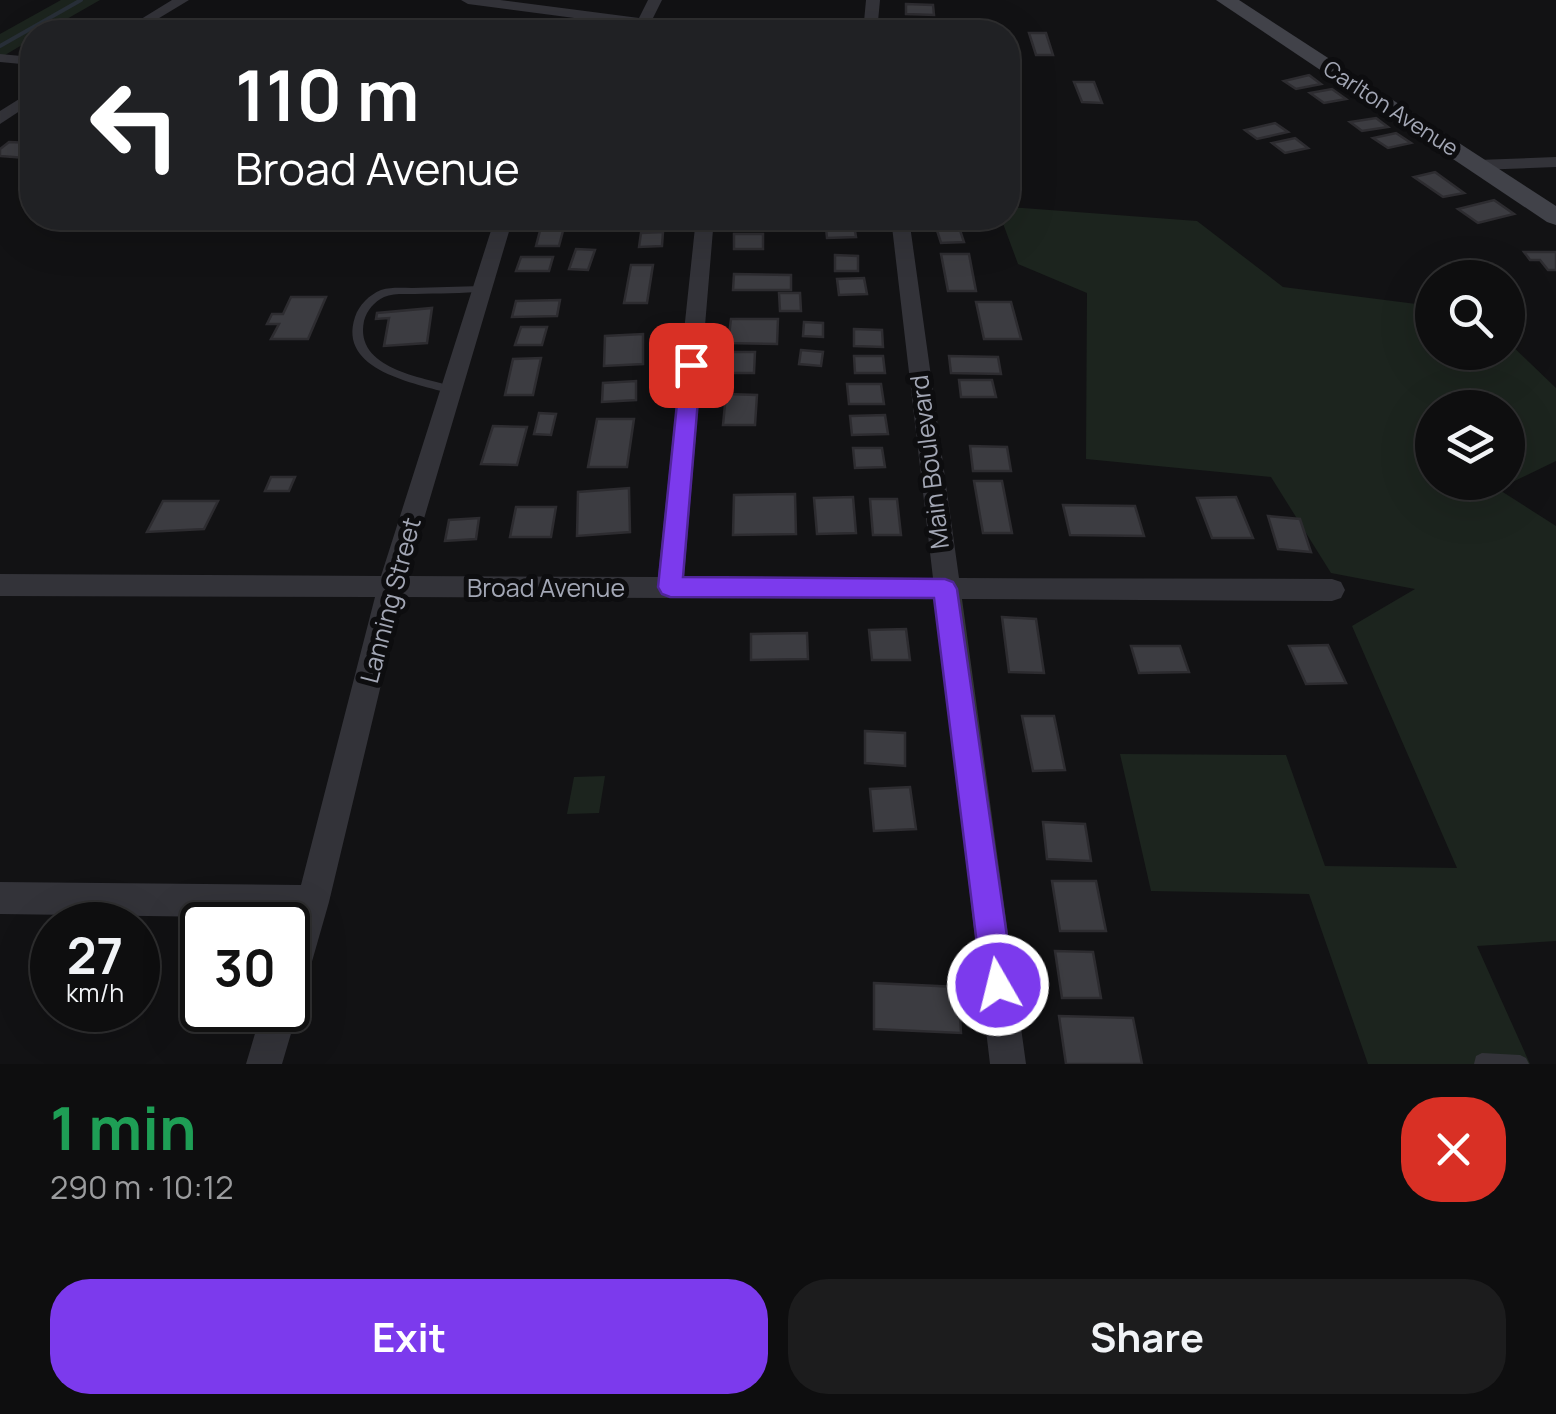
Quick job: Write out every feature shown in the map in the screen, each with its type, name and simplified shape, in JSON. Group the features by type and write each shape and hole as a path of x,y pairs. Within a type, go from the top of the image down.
{"street":[{"path":"148,20 182,0"},
{"path":"468,0 592,20"},
{"name":"Carlton Avenue","path":"1226,0 1556,217"},
{"path":"1477,165 1556,162"},
{"name":"Lanning Street","path":"310,912 391,587 500,230"},
{"path":"670,587 703,230"},
{"name":"Main Boulevard","path":"901,230 1008,1064"},
{"name":"Broad Avenue","path":"0,585 1332,590"},
{"path":"0,898 313,902"},
{"path":"264,1064 273,1032"}],"lane":[{"path":"451,390 374,364 362,354 356,341 361,311 373,298 386,292 482,290"},
{"path":"1482,1062 1520,1064"}],"shaded area":[{"path":"61,0 100,0 65,20 25,20"},
{"path":"20,23 20,46 0,58 0,34"},
{"path":"1020,208 1197,221 1283,287 1415,304 1415,370 1525,370 1525,358 1556,388 1556,461 1525,476 1525,390 1415,390 1415,500 1515,500 1556,526 1556,941 1477,946 1530,1064 1368,1064 1309,894 1151,891 1120,754 1286,755 1325,866 1457,868 1352,626 1415,589 1331,573 1271,477 1086,459 1087,293 1018,264 1005,230 1020,230"},
{"path":"605,776 599,813 567,814 574,777"}],"building":[{"path":"906,4 933,5 934,15 906,14"},
{"path":"1029,33 1046,33 1053,55 1036,55"},
{"path":"1309,75 1321,84 1296,89 1284,81"},
{"path":"1074,82 1094,82 1102,103 1082,102"},
{"path":"1332,89 1346,99 1324,103 1310,93"},
{"path":"1376,118 1388,127 1362,131 1350,122"},
{"path":"1275,123 1288,132 1257,139 1245,130"},
{"path":"1396,133 1411,143 1388,148 1373,138"},
{"path":"1295,138 1308,148 1285,153 1272,143"},
{"path":"9,142 20,142 20,158 0,156 0,149"},
{"path":"1435,172 1464,193 1443,197 1414,177"},
{"path":"1494,200 1514,214 1478,223 1458,209"},
{"path":"540,230 563,230 559,246 536,246"},
{"path":"826,230 855,230 856,237 827,238"},
{"path":"937,230 960,230 964,242 941,243"},
{"path":"663,232 662,246 639,247 641,233"},
{"path":"734,234 763,234 763,249 734,249"},
{"path":"576,249 595,250 588,270 569,269"},
{"path":"1524,252 1556,252 1556,270 1548,270 1540,260 1530,260"},
{"path":"941,254 969,254 976,291 948,291"},
{"path":"835,255 858,256 858,271 835,271"},
{"path":"521,257 553,257 549,271 516,271"},
{"path":"631,265 653,265 647,303 624,303"},
{"path":"734,274 791,275 791,290 733,290"},
{"path":"864,278 867,294 839,295 837,279"},
{"path":"779,293 800,293 801,311 780,311"},
{"path":"291,297 326,297 308,339 271,339 279,324 267,324 272,314 283,314"},
{"path":"560,300 557,316 512,317 516,301"},
{"path":"976,302 1011,302 1021,339 984,339"},
{"path":"432,308 427,343 384,346 389,318 376,319 377,313"},
{"path":"731,319 778,319 777,344 728,343"},
{"path":"804,322 823,323 823,337 803,336"},
{"path":"521,327 547,327 542,345 515,345"},
{"path":"854,329 882,330 883,347 854,346"},
{"path":"643,334 643,364 604,366 605,336"},
{"path":"801,350 823,352 821,366 799,364"},
{"path":"729,352 755,352 754,373 727,373"},
{"path":"854,356 883,356 885,373 855,373"},
{"path":"949,356 998,357 1001,374 951,373"},
{"path":"541,358 533,395 505,395 513,359"},
{"path":"959,380 992,380 996,397 961,397"},
{"path":"636,381 636,400 602,402 603,383"},
{"path":"847,384 881,384 884,404 849,404"},
{"path":"726,394 757,395 755,425 723,425"},
{"path":"539,413 556,414 551,435 534,434"},
{"path":"885,415 888,434 852,435 850,416"},
{"path":"597,419 634,419 627,467 588,467"},
{"path":"493,426 527,427 517,465 481,464"},
{"path":"970,446 1007,447 1011,471 973,471"},
{"path":"853,448 882,448 885,467 855,468"},
{"path":"271,477 295,477 289,491 265,491"},
{"path":"974,481 1002,481 1012,533 983,533"},
{"path":"629,488 630,532 577,536 578,492"},
{"path":"795,494 796,534 733,535 734,495"},
{"path":"853,497 856,533 817,534 814,498"},
{"path":"1236,497 1253,538 1212,538 1197,498"},
{"path":"870,499 897,499 901,535 873,535"},
{"path":"163,501 218,501 204,529 147,532"},
{"path":"1063,505 1135,506 1144,536 1070,535"},
{"path":"516,507 556,507 551,537 510,537"},
{"path":"1268,516 1300,519 1311,552 1278,549"},
{"path":"479,518 476,539 445,541 449,520"},
{"path":"1002,617 1036,619 1044,673 1009,672"},
{"path":"906,629 910,660 872,660 869,630"},
{"path":"807,633 808,659 751,660 751,634"},
{"path":"1328,645 1346,683 1306,684 1289,646"},
{"path":"1131,646 1180,646 1189,672 1139,673"},
{"path":"1022,716 1054,716 1065,770 1033,771"},
{"path":"865,731 905,733 905,766 865,763"},
{"path":"910,787 916,829 874,831 870,789"},
{"path":"1043,822 1085,824 1091,861 1047,859"},
{"path":"1052,881 1096,881 1106,931 1060,931"},
{"path":"1055,951 1093,952 1101,998 1062,998"},
{"path":"874,983 958,987 961,1033 874,1029"},
{"path":"1059,1016 1133,1018 1142,1064 1066,1064"}],"waterway":[{"path":"46,20 81,0"},
{"path":"0,46 20,35"}],"route":[{"path":"691,365 670,587 945,589 998,985"}]}
